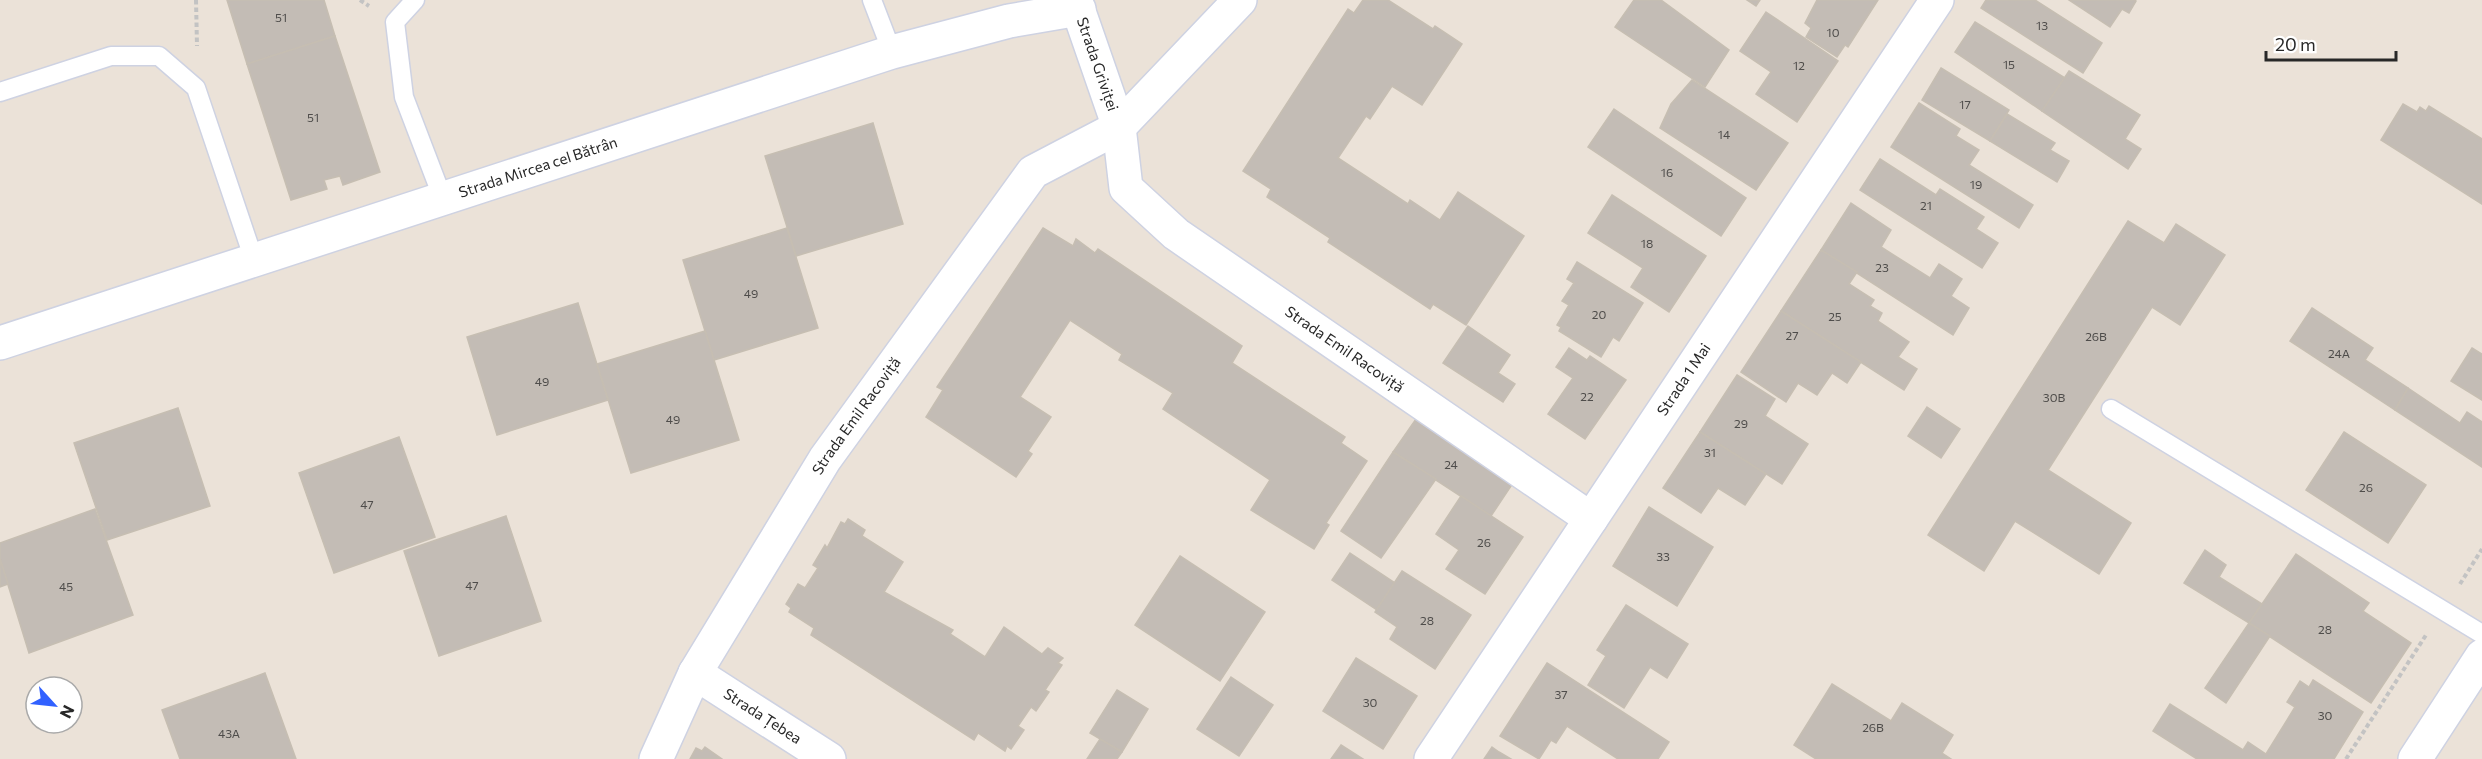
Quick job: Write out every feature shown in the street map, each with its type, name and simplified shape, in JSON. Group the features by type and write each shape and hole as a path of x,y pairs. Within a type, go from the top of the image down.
{"street":[{"name":"Strada Emil Racoviță","path":"656,759 694,673 825,459 1033,172 1119,127 1240,0"},
{"name":"Strada 1 Mai","path":"1431,759 1938,0"},
{"name":"Strada Mircea cel Bătrân","path":"0,343 892,52 1077,4"},
{"name":"Strada Griviței","path":"1077,4 1119,127"},
{"name":"Strada Emil Racoviță","path":"1119,127 1126,188 1176,234 1591,519"},
{"path":"2415,759 2482,656"},
{"name":"Strada Țebea","path":"694,673 829,759"}],"lane":[{"path":"415,0 395,22 404,97 443,199"},
{"path":"872,0 892,52"},
{"path":"0,92 111,56 159,56 196,88 254,260"},
{"path":"2112,408 2482,634"}],"path":[{"path":"2346,759 2482,549"}],"building":[{"path":"227,0 324,0 335,36 247,64"},
{"path":"1363,0 1388,0 1433,29 1435,26 1462,44 1422,105 1392,86 1370,119 1366,116 1338,158 1408,204 1410,200 1440,220 1458,192 1524,236 1466,325 1433,304 1430,309 1328,242 1330,238 1267,197 1271,189 1243,171 1348,9 1354,13"},
{"path":"1634,0 1661,0 1729,50 1705,87 1615,27"},
{"path":"1747,0 1760,0 1756,6"},
{"path":"1817,0 1878,0 1848,47 1845,45 1837,57 1806,37 1811,28 1805,23"},
{"path":"1986,0 2035,0 2102,43 2083,73 1981,8"},
{"path":"2069,0 2136,1 2129,13 2122,9 2110,27"},
{"path":"1766,12 1838,61 1797,122 1756,94 1771,72 1740,51"},
{"path":"1975,22 2065,78 2042,111 1955,52"},
{"path":"335,36 380,172 343,185 340,176 324,180 327,189 291,200 247,64"},
{"path":"1941,68 2009,110 1990,141 1922,100"},
{"path":"2069,71 2140,115 2125,139 2141,149 2128,169 2042,111"},
{"path":"1692,80 1788,143 1756,190 1660,128 1671,104"},
{"path":"1919,103 1960,129 1956,136 1979,150 1969,165 2033,205 2019,228 1891,147"},
{"path":"2403,104 2417,112 2420,107 2426,111 2429,106 2482,139 2482,204 2381,140"},
{"path":"1614,109 1746,198 1721,236 1588,147"},
{"path":"2007,114 2055,143 2050,150 2069,161 2057,182 1990,141"},
{"path":"873,123 903,224 796,256 765,156"},
{"path":"1880,159 1936,195 1940,189 1984,217 1976,229 1998,243 1982,268 1860,190"},
{"path":"1612,195 1706,256 1669,312 1631,287 1643,268 1588,233"},
{"path":"1851,203 1891,230 1881,247 1930,278 1939,264 1962,279 1951,296 1969,308 1953,335 1821,250"},
{"path":"2128,221 2164,243 2176,224 2225,255 2180,325 2152,307 2048,470 2131,523 2099,574 2015,521 1984,571 1928,535"},
{"path":"787,228 818,328 714,360 683,260"},
{"path":"1043,228 1073,246 1076,239 1095,253 1098,249 1242,346 1232,363 1345,437 1341,443 1367,461 1326,523 1329,525 1314,549 1251,510 1270,480 1163,409 1173,393 1119,360 1122,354 1070,320 1020,397 1051,417 1028,451 1032,454 1016,477 926,417 943,390 937,387"},
{"path":"1821,250 1857,272 1849,284 1874,300 1870,306 1882,313 1878,321 1909,342 1898,357 1917,369 1904,390 1781,311"},
{"path":"1577,262 1643,303 1619,341 1613,337 1601,357 1559,331 1561,327 1557,325 1569,305 1562,301 1574,283 1567,279"},
{"path":"578,303 608,400 497,435 467,337"},
{"path":"2312,308 2373,348 2365,360 2408,388 2395,410 2290,341"},
{"path":"1781,311 1861,362 1847,383 1832,373 1817,395 1798,383 1786,402 1741,372"},
{"path":"1468,326 1510,355 1498,373 1515,384 1503,402 1443,363"},
{"path":"705,331 739,440 631,473 597,364"},
{"path":"1569,348 1587,360 1590,356 1626,380 1585,439 1548,414 1573,378 1556,367"},
{"path":"2472,348 2482,354 2482,400 2451,381"},
{"path":"1737,375 1775,399 1765,416 1808,444 1782,484 1700,432"},
{"path":"2408,388 2460,423 2467,412 2482,422 2482,467 2395,410"},
{"path":"1927,407 1960,429 1941,458 1908,436"},
{"path":"178,408 210,506 107,540 74,443"},
{"path":"1416,419 1513,483 1491,516 1393,452"},
{"path":"1700,432 1766,474 1745,505 1718,488 1701,513 1663,488"},
{"path":"2344,432 2426,485 2388,543 2306,490"},
{"path":"399,437 435,537 334,573 299,473"},
{"path":"1393,452 1436,479 1381,558 1341,531"},
{"path":"1461,496 1523,537 1485,594 1446,569 1459,550 1436,534"},
{"path":"1649,507 1713,547 1677,606 1613,566"},
{"path":"95,509 133,615 29,653 0,559 0,543"},
{"path":"506,516 541,621 439,656 404,551"},
{"path":"848,519 865,530 862,536 903,562 884,592 953,630 950,634 985,657 1004,627 1042,654 1048,648 1063,658 1058,663 1062,665 1045,690 1049,692 1036,711 1031,707 1018,726 1024,730 1011,749 1007,746 1005,751 978,733 974,740 811,635 814,628 789,612 791,608 786,604 798,584 805,588 818,568 813,565 825,545 827,548 841,522 845,524"},
{"path":"2205,550 2226,565 2219,577 2262,604 2249,623 2184,583"},
{"path":"1350,553 1395,583 1377,610 1332,580"},
{"path":"2296,554 2369,603 2363,611 2411,643 2371,703 2249,623"},
{"path":"1180,556 1265,612 1220,681 1135,625"},
{"path":"0,559 8,584 0,587"},
{"path":"1402,571 1471,615 1435,669 1390,639 1397,627 1375,612"},
{"path":"1626,605 1688,644 1667,678 1650,667 1624,708 1588,685 1606,656 1597,650"},
{"path":"2249,623 2270,636 2226,703 2205,688"},
{"path":"1356,658 1417,696 1383,749 1323,711"},
{"path":"1547,663 1669,742 1658,759 1618,759 1567,726 1556,743 1551,740 1539,759 1500,736"},
{"path":"265,673 296,759 180,759 162,710"},
{"path":"1231,677 1273,705 1239,756 1197,729"},
{"path":"2313,680 2363,712 2334,759 2197,759 2153,731 2170,704 2243,750 2248,742 2266,754 2295,707 2287,702 2300,681 2309,687"},
{"path":"1832,684 1891,721 1902,703 1953,735 1942,753 1951,759 1816,759 1794,745"},
{"path":"1117,690 1148,709 1122,752 1090,733"},
{"path":"1100,739 1122,752 1117,759 1087,759"},
{"path":"1341,745 1363,759 1331,759"},
{"path":"705,747 722,759 690,759 696,748 702,751"},
{"path":"1492,747 1499,752 1511,759 1484,759"}]}
